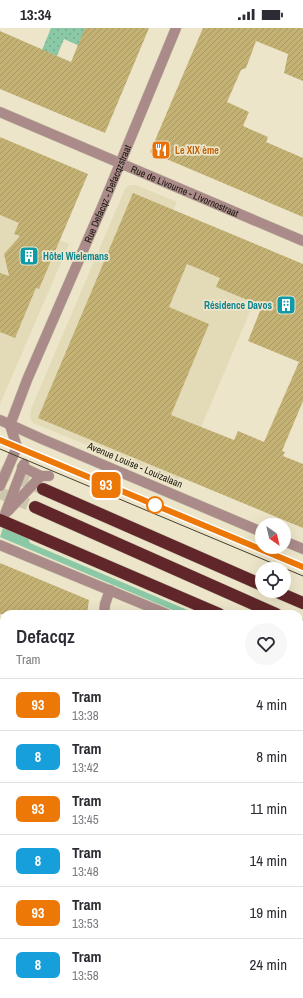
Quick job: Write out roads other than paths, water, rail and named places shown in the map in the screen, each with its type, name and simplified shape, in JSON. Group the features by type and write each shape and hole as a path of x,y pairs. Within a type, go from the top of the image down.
{"highway":[{"path":"43,489 255,582"},
{"path":"35,507 267,610"},
{"path":"0,520 210,610"},
{"path":"291,598 303,603"}],"street":[{"name":"Rue Defacqz - Defacqzstraat","path":"10,425 23,390 176,28"},
{"name":"Rue de Livourne - Livornostraat","path":"0,112 119,164 303,241"},
{"name":"Avenue Louise - Louizalaan","path":"0,420 255,529"},
{"path":"0,429 10,425 17,447 0,486"},
{"path":"23,466 45,476 5,514 23,466"},
{"path":"291,544 303,549"},
{"path":"0,545 158,610"},
{"path":"104,610 110,590"}],"tunnel":[{"path":"0,471 43,489"},
{"path":"0,493 35,507"}],"tram line":[{"path":"0,440 303,567"},
{"name":"93","path":"0,440 303,567"},
{"path":"0,449 303,576"}],"place":[{"name":"Le XIX ème","path":"161,150"},
{"name":"Hôtel Wielemans","path":"29,256"},
{"name":"Résidence Davos","path":"286,305"}]}
